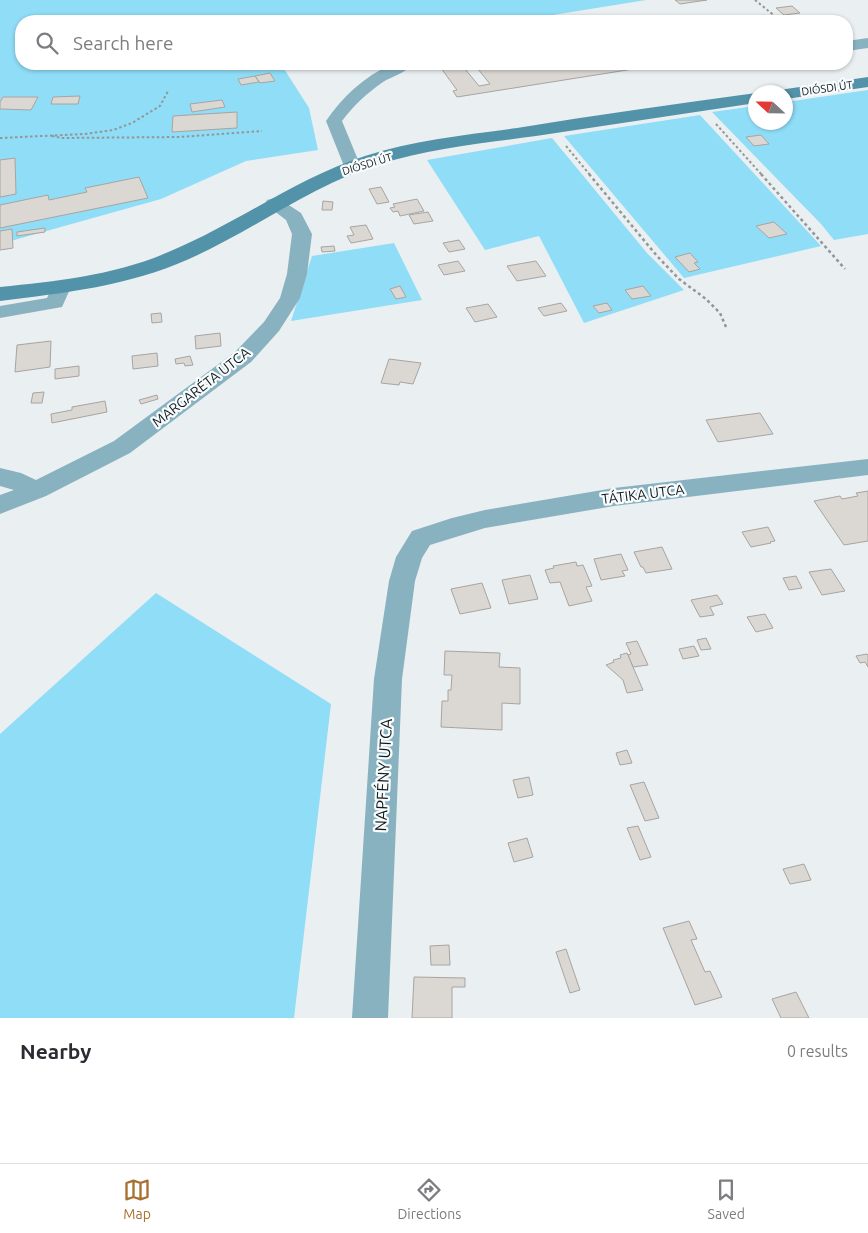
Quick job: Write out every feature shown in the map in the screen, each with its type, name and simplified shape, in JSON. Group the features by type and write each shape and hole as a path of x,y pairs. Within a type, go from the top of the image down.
{"main road":[{"name":"DIÓSDI ÚT","path":"793,93 868,82"},
{"name":"DIÓSDI ÚT","path":"0,294 61,287 111,278 160,264 218,237 307,187 352,167 376,159 457,142 748,99"}],"street":[{"path":"853,45 868,43"},
{"path":"352,167 334,121 353,99 390,70"},
{"name":"MARGARÉTA UTCA","path":"0,505 37,490 122,446 243,356 272,326 290,298 295,282 302,234 294,217 274,204"},
{"path":"0,312 55,303 61,287"},
{"name":"TÁTIKA UTCA","path":"421,538 452,527 614,497 868,467"},
{"path":"0,477 12,479 37,490"},
{"name":"NAPFÉNY UTCA","path":"370,1018 388,679 402,581 409,557 421,538"}],"path":[{"path":"755,0 774,15"},
{"path":"0,138 52,136 113,130 132,124 160,106 168,92"},
{"path":"698,106 845,269"},
{"path":"552,128 657,256 680,279 706,299 720,313 726,327"},
{"path":"52,136 61,138 180,137 262,131"}],"shaded area":[{"path":"0,0 646,0 553,15 15,15 15,70 285,70 309,108 318,150 246,161 161,199 0,244"},
{"path":"868,90 868,234 834,240 821,224 712,112 748,107 748,130 793,130 793,101"},
{"path":"700,115 821,246 684,278 564,136"},
{"path":"552,138 647,253 684,290 584,323 539,236 485,250 427,160"},
{"path":"394,243 422,300 291,321 312,256"},
{"path":"156,593 331,704 294,1018 0,1018 0,734"}],"building":[{"path":"675,0 707,0 680,4"},
{"path":"792,6 800,13 784,15 776,8"},
{"path":"442,70 466,70 479,86 490,84 479,70 627,70 457,97 453,91 457,90"},
{"path":"270,73 275,81 260,83 255,76"},
{"path":"255,76 259,82 241,85 238,79"},
{"path":"80,96 78,104 51,104 53,97"},
{"path":"3,97 38,97 31,110 0,109 0,102"},
{"path":"222,100 225,107 192,112 190,104"},
{"path":"237,112 237,128 172,132 173,116"},
{"path":"761,135 769,144 754,146 746,137"},
{"path":"15,158 16,194 0,197 0,160"},
{"path":"139,177 148,198 0,228 0,205 48,195 49,200 87,192 85,188"},
{"path":"381,187 389,202 377,204 369,189"},
{"path":"417,199 424,211 400,216 398,211 393,212 390,208 395,207 393,204"},
{"path":"323,201 333,202 332,210 322,210"},
{"path":"428,212 433,221 414,224 409,215"},
{"path":"774,222 787,234 769,238 756,226"},
{"path":"366,225 373,239 351,243 347,236 354,235 350,227"},
{"path":"45,228 45,232 17,236 17,232"},
{"path":"12,229 13,248 0,250 0,231"},
{"path":"459,240 465,249 449,252 443,243"},
{"path":"334,246 335,251 322,252 321,247"},
{"path":"690,253 698,262 694,263 700,269 689,272 675,257"},
{"path":"458,261 465,271 444,275 438,265"},
{"path":"536,261 546,276 517,281 507,266"},
{"path":"400,286 406,297 396,299 390,289"},
{"path":"643,286 651,296 632,299 625,290"},
{"path":"561,303 567,311 544,316 538,308"},
{"path":"607,303 612,310 599,313 593,306"},
{"path":"488,304 497,317 475,322 466,308"},
{"path":"161,313 162,322 152,323 151,314"},
{"path":"220,333 221,346 196,349 195,336"},
{"path":"51,341 50,367 15,372 17,345"},
{"path":"157,353 158,366 133,369 132,356"},
{"path":"190,356 193,365 176,364 175,359"},
{"path":"389,359 421,363 413,384 400,382 399,385 381,383"},
{"path":"79,366 79,376 55,379 55,369"},
{"path":"44,392 42,403 31,403 33,393"},
{"path":"157,395 158,399 141,404 139,400"},
{"path":"105,401 107,412 52,423 51,414 72,410 72,407"},
{"path":"760,413 773,434 718,442 706,420"},
{"path":"868,491 868,541 844,545 814,501 840,496 842,499 858,496 856,493"},
{"path":"768,527 775,541 751,547 742,532"},
{"path":"662,547 672,569 646,573 634,552"},
{"path":"621,554 628,570 622,571 625,576 601,580 594,559"},
{"path":"576,562 577,566 583,565 592,586 586,587 592,601 569,606 560,582 550,583 545,570 554,568 553,566"},
{"path":"831,569 845,591 822,595 809,572"},
{"path":"530,575 538,599 509,604 502,580"},
{"path":"796,576 802,588 789,590 783,578"},
{"path":"482,583 491,608 460,614 451,589"},
{"path":"717,595 723,604 710,607 714,615 700,617 691,600"},
{"path":"765,614 773,628 756,632 747,617"},
{"path":"706,638 711,649 701,650 697,640"},
{"path":"637,641 648,665 633,667 628,655 631,654 626,643"},
{"path":"694,646 699,656 683,659 679,649"},
{"path":"445,651 500,653 499,667 520,668 520,704 502,703 502,730 441,727 442,701 448,701 448,690 451,690 452,675 444,675"},
{"path":"627,653 643,690 627,693 623,680 606,665 614,662 613,660 621,658 620,655"},
{"path":"867,654 868,667 865,662 860,663 856,656"},
{"path":"627,750 632,763 620,765 616,753"},
{"path":"529,777 533,795 518,798 513,780"},
{"path":"644,782 659,818 645,821 630,785"},
{"path":"638,826 651,857 640,860 627,828"},
{"path":"527,838 533,857 514,862 508,843"},
{"path":"804,864 811,880 790,884 783,869"},
{"path":"689,921 697,939 691,940 705,972 710,971 722,997 695,1005 663,928"},
{"path":"449,945 450,965 431,965 430,946"},
{"path":"566,949 580,990 570,993 556,952"},
{"path":"414,977 465,978 465,987 452,987 452,1018 412,1018"},
{"path":"796,992 809,1018 781,1018 772,999"}]}
